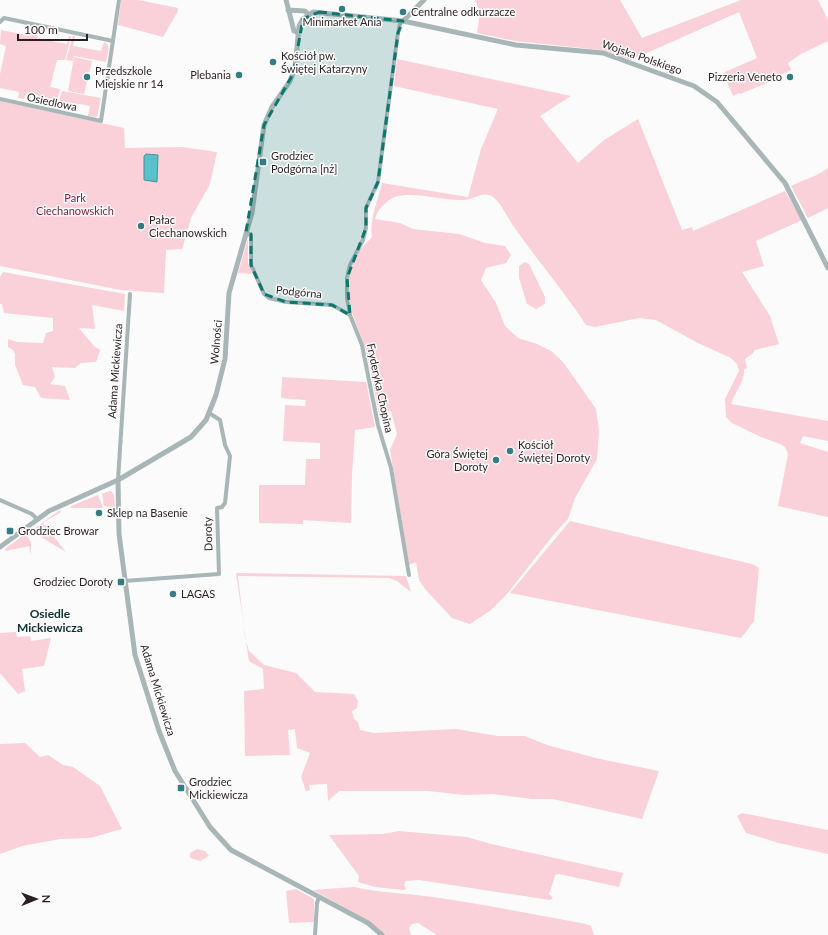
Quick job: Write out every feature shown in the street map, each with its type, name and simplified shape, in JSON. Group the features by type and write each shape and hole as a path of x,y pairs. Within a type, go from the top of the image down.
{"street":[{"path":"0,22 4,18 113,41 119,0"},
{"path":"286,0 294,31 298,32"},
{"path":"403,21 424,0"},
{"name":"Wojska Polskiego","path":"288,10 304,11 308,14 319,12 403,21 516,45 603,53 694,86 717,102 785,182 828,268"},
{"name":"Wolności","path":"0,547 37,519 69,500 118,480 191,437 201,427 209,413 222,374 227,346 229,293 254,201 264,125 272,107 286,89 293,74 298,32 302,19 308,14"},
{"name":"Fryderyka Chopina","path":"403,21 400,24 398,34 378,182 366,208 366,228 363,240 352,258 348,271 347,298 350,315 362,346 378,425 391,468 409,575"},
{"name":"Osiedlowa","path":"0,100 101,121 113,41"},
{"name":"Podgórna","path":"246,232 251,236 251,264 264,294 269,298 286,302 332,305 350,315"},
{"name":"Adama Mickiewicza","path":"130,294 118,480 119,532 124,581 135,655 144,687 169,758 189,795 210,827 231,850 368,923 382,935"},
{"name":"Doroty","path":"124,581 219,574 217,508 222,507 224,503 230,456 224,445 220,420 209,413"},
{"path":"0,500 32,514 37,519"},
{"path":"315,935 317,903 320,897"}],"highlighted area":[{"path":"319,12 403,21 398,33 378,182 366,208 366,228 347,278 350,315 332,305 286,302 264,294 251,265 251,234 246,232 264,125 293,74 303,19"}],"green space":[{"path":"121,0 138,0 178,8 178,11 163,37 118,25"},
{"path":"475,0 620,0 642,38 741,0 818,0 828,20 828,41 801,54 788,63 791,70 776,77 777,79 733,96 723,73 757,58 739,12 631,60 601,50 515,41 477,33 480,12"},
{"path":"33,28 39,29 37,38 67,44 69,36 71,36 65,60 57,60 50,87 60,89 55,109 53,109 54,99 26,93 24,99 18,98 19,92 0,88 0,74 6,46 0,44 1,30 31,36"},
{"path":"73,36 75,36 73,46 101,51 104,42 106,43 108,45 108,50 106,62 74,56 73,61 66,60"},
{"path":"74,57 92,61 84,94 68,91"},
{"path":"397,59 571,96 540,116 578,163 604,140 638,119 682,230 692,227 693,231 785,191 802,220 756,241 764,266 742,272 770,316 779,344 755,350 745,359 747,368 744,369 743,378 731,404 828,421 828,441 803,436 800,443 828,452 828,517 778,506 788,454 785,447 780,444 761,437 732,423 726,417 725,399 739,371 737,364 731,358 698,343 656,320 639,318 595,327 586,325 514,227 499,203 489,195 482,195 467,200 411,195 395,197 382,206 375,219 400,223 413,229 459,234 485,243 505,246 511,255 506,263 486,268 481,280 496,303 505,326 518,338 537,344 551,351 563,362 596,409 599,431 597,459 575,498 568,519 554,534 507,594 491,610 470,624 452,618 425,589 419,580 416,562 409,565 390,450 397,434 391,411 379,414 367,353 350,307 348,275 358,252 372,237 371,231 373,217 382,183 468,197 481,149 498,109 394,86"},
{"path":"62,91 101,98 97,117 88,116 90,106 62,101 60,110 57,109"},
{"name":"Park Ciechanowskich","path":"0,101 124,128 125,148 182,147 217,152 210,184 191,218 182,249 166,250 164,293 121,290 0,266"},
{"path":"828,168 828,208 808,218 791,186 815,176"},
{"path":"248,239 248,263 252,274 238,273"},
{"path":"525,262 529,264 545,297 545,304 536,309 527,304 519,278 519,266"},
{"path":"3,272 125,294 124,311 92,305 95,329 79,328 94,346 100,350 96,362 81,363 75,368 52,367 55,377 50,384 65,386 70,400 41,398 35,387 23,385 15,365 15,354 13,350 8,347 8,339 17,342 43,343 46,333 53,331 53,318 4,313 2,304 0,304 0,277"},
{"path":"282,377 366,382 375,427 355,430 351,523 303,520 303,524 259,523 259,485 305,485 306,459 320,459 320,443 283,441 285,405 305,406 306,400 281,398"},
{"path":"111,491 114,495 115,507 104,506 102,494"},
{"path":"98,495 103,508 71,508 71,506"},
{"path":"60,510 61,512 43,523 66,552 31,531"},
{"path":"570,521 752,564 759,568 754,621 741,638 510,593"},
{"path":"26,533 31,543 31,555 29,546 6,551 5,549"},
{"path":"236,573 406,576 411,592 397,581 389,578 238,576 243,623"},
{"path":"16,632 17,637 30,636 31,641 51,638 44,666 22,669 25,691 18,694 0,673 0,633"},
{"path":"246,640 249,651 264,665 296,673 315,692 354,694 358,701 357,708 352,711 354,719 358,722 360,730 374,733 456,729 498,736 525,736 547,745 600,759 659,771 642,819 553,799 532,799 493,794 464,795 428,791 339,791 328,801 327,784 309,785 310,790 306,791 301,777 310,753 297,748 295,729 288,730 290,755 245,756 244,691 264,689 263,669 249,661"},
{"path":"25,743 40,757 48,755 63,765 73,767 100,786 122,829 90,838 60,839 22,846 0,854 0,744"},
{"path":"742,813 828,830 828,854 779,843 746,833 737,816"},
{"path":"399,831 467,837 491,844 623,873 619,887 559,874 555,875 549,894 553,898 550,900 419,880 406,881 404,885 406,889 403,890 375,887 358,882 359,876 329,835 383,834"},
{"path":"197,849 205,851 209,856 200,861 190,858 190,853"},
{"path":"354,887 490,906 586,924 591,926 594,935 437,935 418,923 412,924 409,928 411,935 384,935 370,922 313,890"},
{"path":"296,889 314,899 314,922 289,923 286,891"}],"water":[{"path":"146,154 158,155 157,182 144,180 144,156"}],"place":[{"name":"Minimarket Ania","path":"342,9"},
{"name":"Centralne odkurzacze","path":"403,12"},
{"name":"Kościół pw. Świętej Katarzyny","path":"273,62"},
{"name":"Plebania","path":"239,75"},
{"name":"Przedszkole Miejskie nr 14","path":"87,77"},
{"name":"Pizzeria Veneto","path":"790,77"},
{"name":"Grodziec Podgórna [nż]","path":"263,162"},
{"name":"Pałac Ciechanowskich","path":"141,226"},
{"name":"Kościół Świętej Doroty","path":"510,451"},
{"name":"Góra Świętej Doroty","path":"496,460"},
{"name":"Sklep na Basenie","path":"99,513"},
{"name":"Grodziec Browar","path":"10,531"},
{"name":"Grodziec Doroty","path":"121,582"},
{"name":"LAGAS","path":"173,594"},
{"name":"Grodziec Mickiewicza","path":"181,788"}],"district":[{"name":"Osiedle Mickiewicza","path":"50,621"}]}
